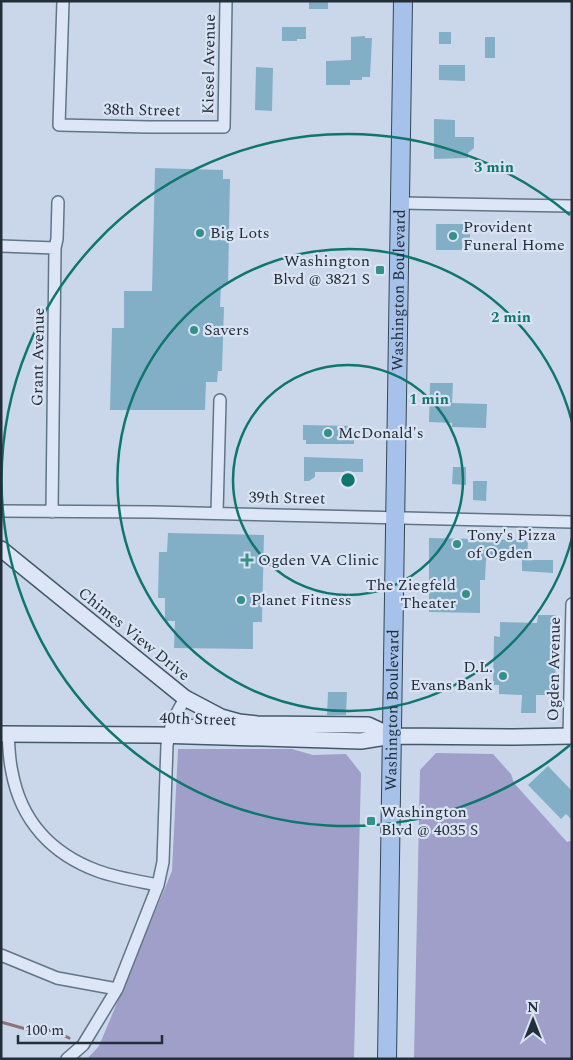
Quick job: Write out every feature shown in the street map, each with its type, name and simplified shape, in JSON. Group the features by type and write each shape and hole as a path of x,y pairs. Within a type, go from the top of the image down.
{"main road":[{"name":"Washington Boulevard","path":"387,1059 403,1"},
{"name":"Chimes View Drive","path":"1,549 185,698 221,717 257,724"},
{"name":"40th Street","path":"257,724 368,725 392,736"},
{"name":"40th Street","path":"5,734 170,729 361,741 392,736 570,736"}],"street":[{"name":"38th Street","path":"62,1 60,124 224,127"},
{"name":"Kiesel Avenue","path":"224,127 226,1"},
{"name":"Grant Avenue","path":"52,512 55,248 58,202"},
{"path":"400,203 572,206"},
{"path":"1,246 55,248"},
{"path":"217,513 220,400"},
{"name":"39th Street","path":"1,511 217,513 572,522"},
{"name":"Ogden Avenue","path":"570,736 572,604"},
{"path":"67,1059 83,1045 116,988 158,885 163,862 166,745 170,729 185,698"},
{"name":"40th Street","path":"170,729 181,725 227,726 257,724"},
{"path":"5,734 17,794 30,819 47,841 73,860 100,872 158,885"},
{"path":"1,955 57,978 116,988"}],"shaded area":[{"path":"178,749 292,749 313,755 346,754 361,773 354,1059 87,1059 99,1046 172,871"},
{"path":"436,753 493,754 511,774 514,783 567,842 570,841 572,843 572,1059 414,1059 420,770"}],"building":[{"path":"309,1 328,1 328,9 309,9"},
{"path":"282,27 306,27 306,39 282,41"},
{"path":"439,32 451,32 451,44 439,44"},
{"path":"365,36 365,38 372,38 370,77 362,77 362,80 350,80 350,85 326,85 326,61 351,60 351,37"},
{"path":"485,37 495,37 495,58 485,58"},
{"path":"439,65 465,65 465,81 439,80"},
{"path":"256,67 273,68 272,111 255,110"},
{"path":"434,119 455,120 455,137 474,137 474,148 468,153 468,158 434,159"},
{"path":"155,168 223,170 223,179 230,179 228,285 221,285 220,307 224,307 222,371 218,371 217,382 206,382 205,410 110,410 112,328 124,328 124,291 152,291"},
{"name":"Provident Funeral Home","path":"436,224 463,224 463,230 470,231 470,241 462,241 462,250 436,250"},
{"path":"430,383 453,383 452,403 487,404 486,428 452,427 452,423 429,422"},
{"name":"McDonald's","path":"303,425 354,426 354,444 306,444 306,440 303,440"},
{"path":"304,457 363,459 363,472 315,472 315,477 309,481 304,481"},
{"path":"453,467 466,467 466,485 452,484"},
{"path":"473,481 487,481 486,501 473,500"},
{"path":"168,533 264,535 262,622 253,622 253,649 174,648 175,621 165,621 165,598 158,598 159,552 167,552"},
{"path":"429,538 528,540 527,560 486,559 485,580 480,580 480,613 429,612"},
{"path":"522,560 553,560 553,573 522,571"},
{"path":"538,615 556,615 555,695 536,695 536,713 521,713 522,695 499,694 499,685 493,685 494,636 500,637 500,622 537,623"},
{"path":"328,692 347,692 346,715 327,715"},
{"path":"548,766 572,791 572,820 566,814 561,819 528,785"}],"waterway":[{"path":"1,1022 33,1031 53,1030 69,1038"}],"place":[{"name":"Big Lots","path":"200,233"},
{"name":"Provident Funeral Home","path":"453,236"},
{"name":"Washington Blvd @ 3821 S","path":"380,270"},
{"name":"Savers","path":"194,330"},
{"name":"McDonald's","path":"328,433"},
{"name":"Tony's Pizza of Ogden","path":"457,544"},
{"name":"Ogden VA Clinic","path":"247,560"},
{"name":"The Ziegfeld Theater","path":"466,594"},
{"name":"Planet Fitness","path":"241,600"},
{"name":"D.L. Evans Bank","path":"503,676"},
{"name":"Washington Blvd @ 4035 S","path":"371,821"}]}
